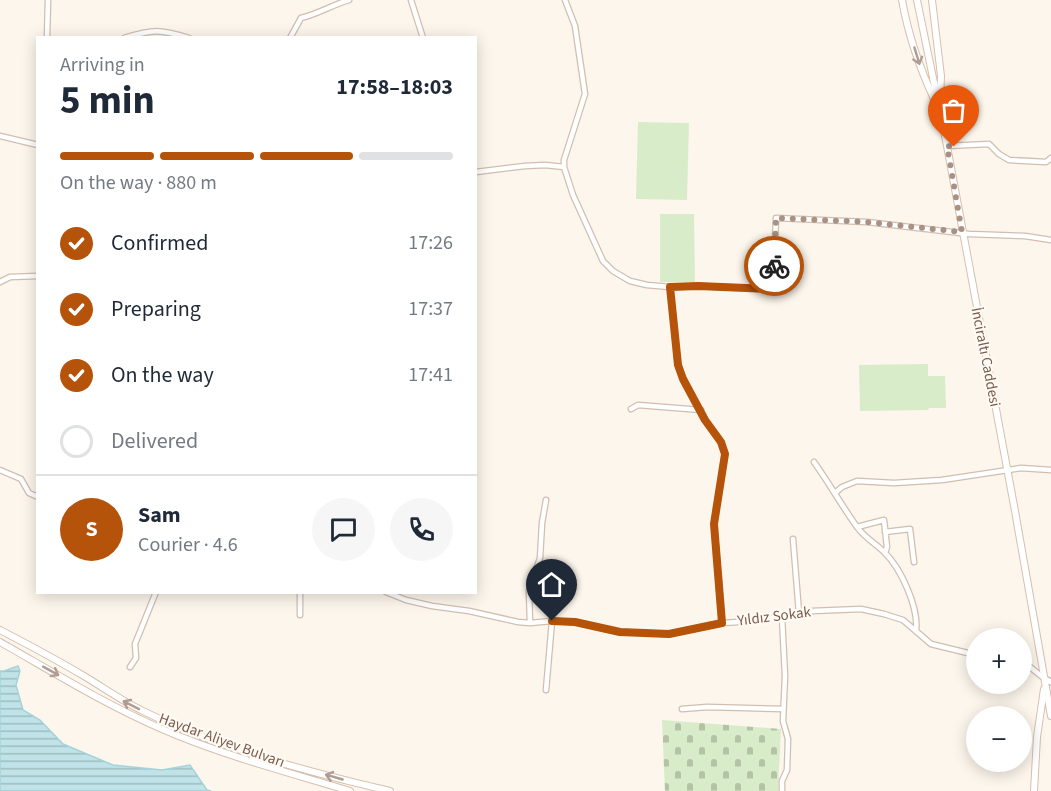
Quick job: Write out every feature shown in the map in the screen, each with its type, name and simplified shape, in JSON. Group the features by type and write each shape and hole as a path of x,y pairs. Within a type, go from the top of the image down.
{"main road":[{"path":"902,0 904,14 925,79 939,109"},
{"name":"İnciraltı Caddesi","path":"917,0 947,146 1048,680 1051,716"},
{"path":"932,0 941,76 939,109"},
{"name":"Haydar Aliyev Bulvarı","path":"0,630 119,699 180,728 299,767 390,791"},
{"name":"Haydar Aliyev Bulvarı","path":"0,642 123,712 164,730 268,767 350,791"},
{"path":"1034,791 1037,737 1048,680"}],"street":[{"path":"47,36 48,0"},
{"path":"291,36 301,18 349,0"},
{"path":"411,0 422,36"},
{"path":"566,0 575,26 585,94 564,160 564,167 576,204 603,261 630,281 670,287 773,289 776,218 867,222 969,234 1025,236 1051,240"},
{"path":"132,36 154,30 182,36"},
{"path":"0,136 36,145"},
{"path":"947,146 988,144 1009,160 1047,162 1051,158"},
{"path":"477,172 525,166 564,167"},
{"path":"0,282 10,277 36,276"},
{"path":"670,287 678,365 683,379 705,420 721,442 725,454 714,524 722,623"},
{"path":"630,409 638,405 701,410"},
{"path":"814,462 857,527 867,539 885,553 906,585 914,603 916,631"},
{"path":"835,493 842,487 857,481 894,483 942,480 1007,469 1051,470"},
{"path":"0,470 21,479 28,493 36,496"},
{"path":"530,623 529,591 540,558 546,500"},
{"path":"857,527 884,520 887,547 885,553"},
{"path":"885,532 910,529 914,562"},
{"path":"793,539 799,613"},
{"path":"130,667 136,658 135,644 155,594"},
{"path":"300,594 300,615"},
{"name":"Yıldız Sokak","path":"391,594 432,606 469,610 518,622 575,622 620,632 669,634 722,623 756,621 812,611 861,609 903,620 931,644 966,653"},
{"path":"782,617 785,676 783,726 788,739 787,770 782,781 782,791"},
{"path":"546,690 552,621"},
{"path":"1032,668 1048,680"},
{"path":"682,709 707,707 783,709"}],"green space":[{"path":"638,122 689,123 687,200 636,199"},
{"path":"660,214 694,214 695,282 660,282"},
{"path":"928,364 928,376 945,376 946,408 860,411 859,365"},
{"path":"662,720 781,729 778,791 665,791"}],"water":[{"path":"18,666 20,671 16,685 23,710 40,720 63,744 113,765 162,770 190,765 207,790 211,791 0,791 0,671"}],"way so far":[{"path":"774,266 776,218 867,222 962,232 947,146 954,147"}],"route":[{"path":"552,621 575,622 620,632 669,634 722,623 714,524 725,454 721,442 705,420 683,379 678,365 670,287 773,289 774,266"}]}
